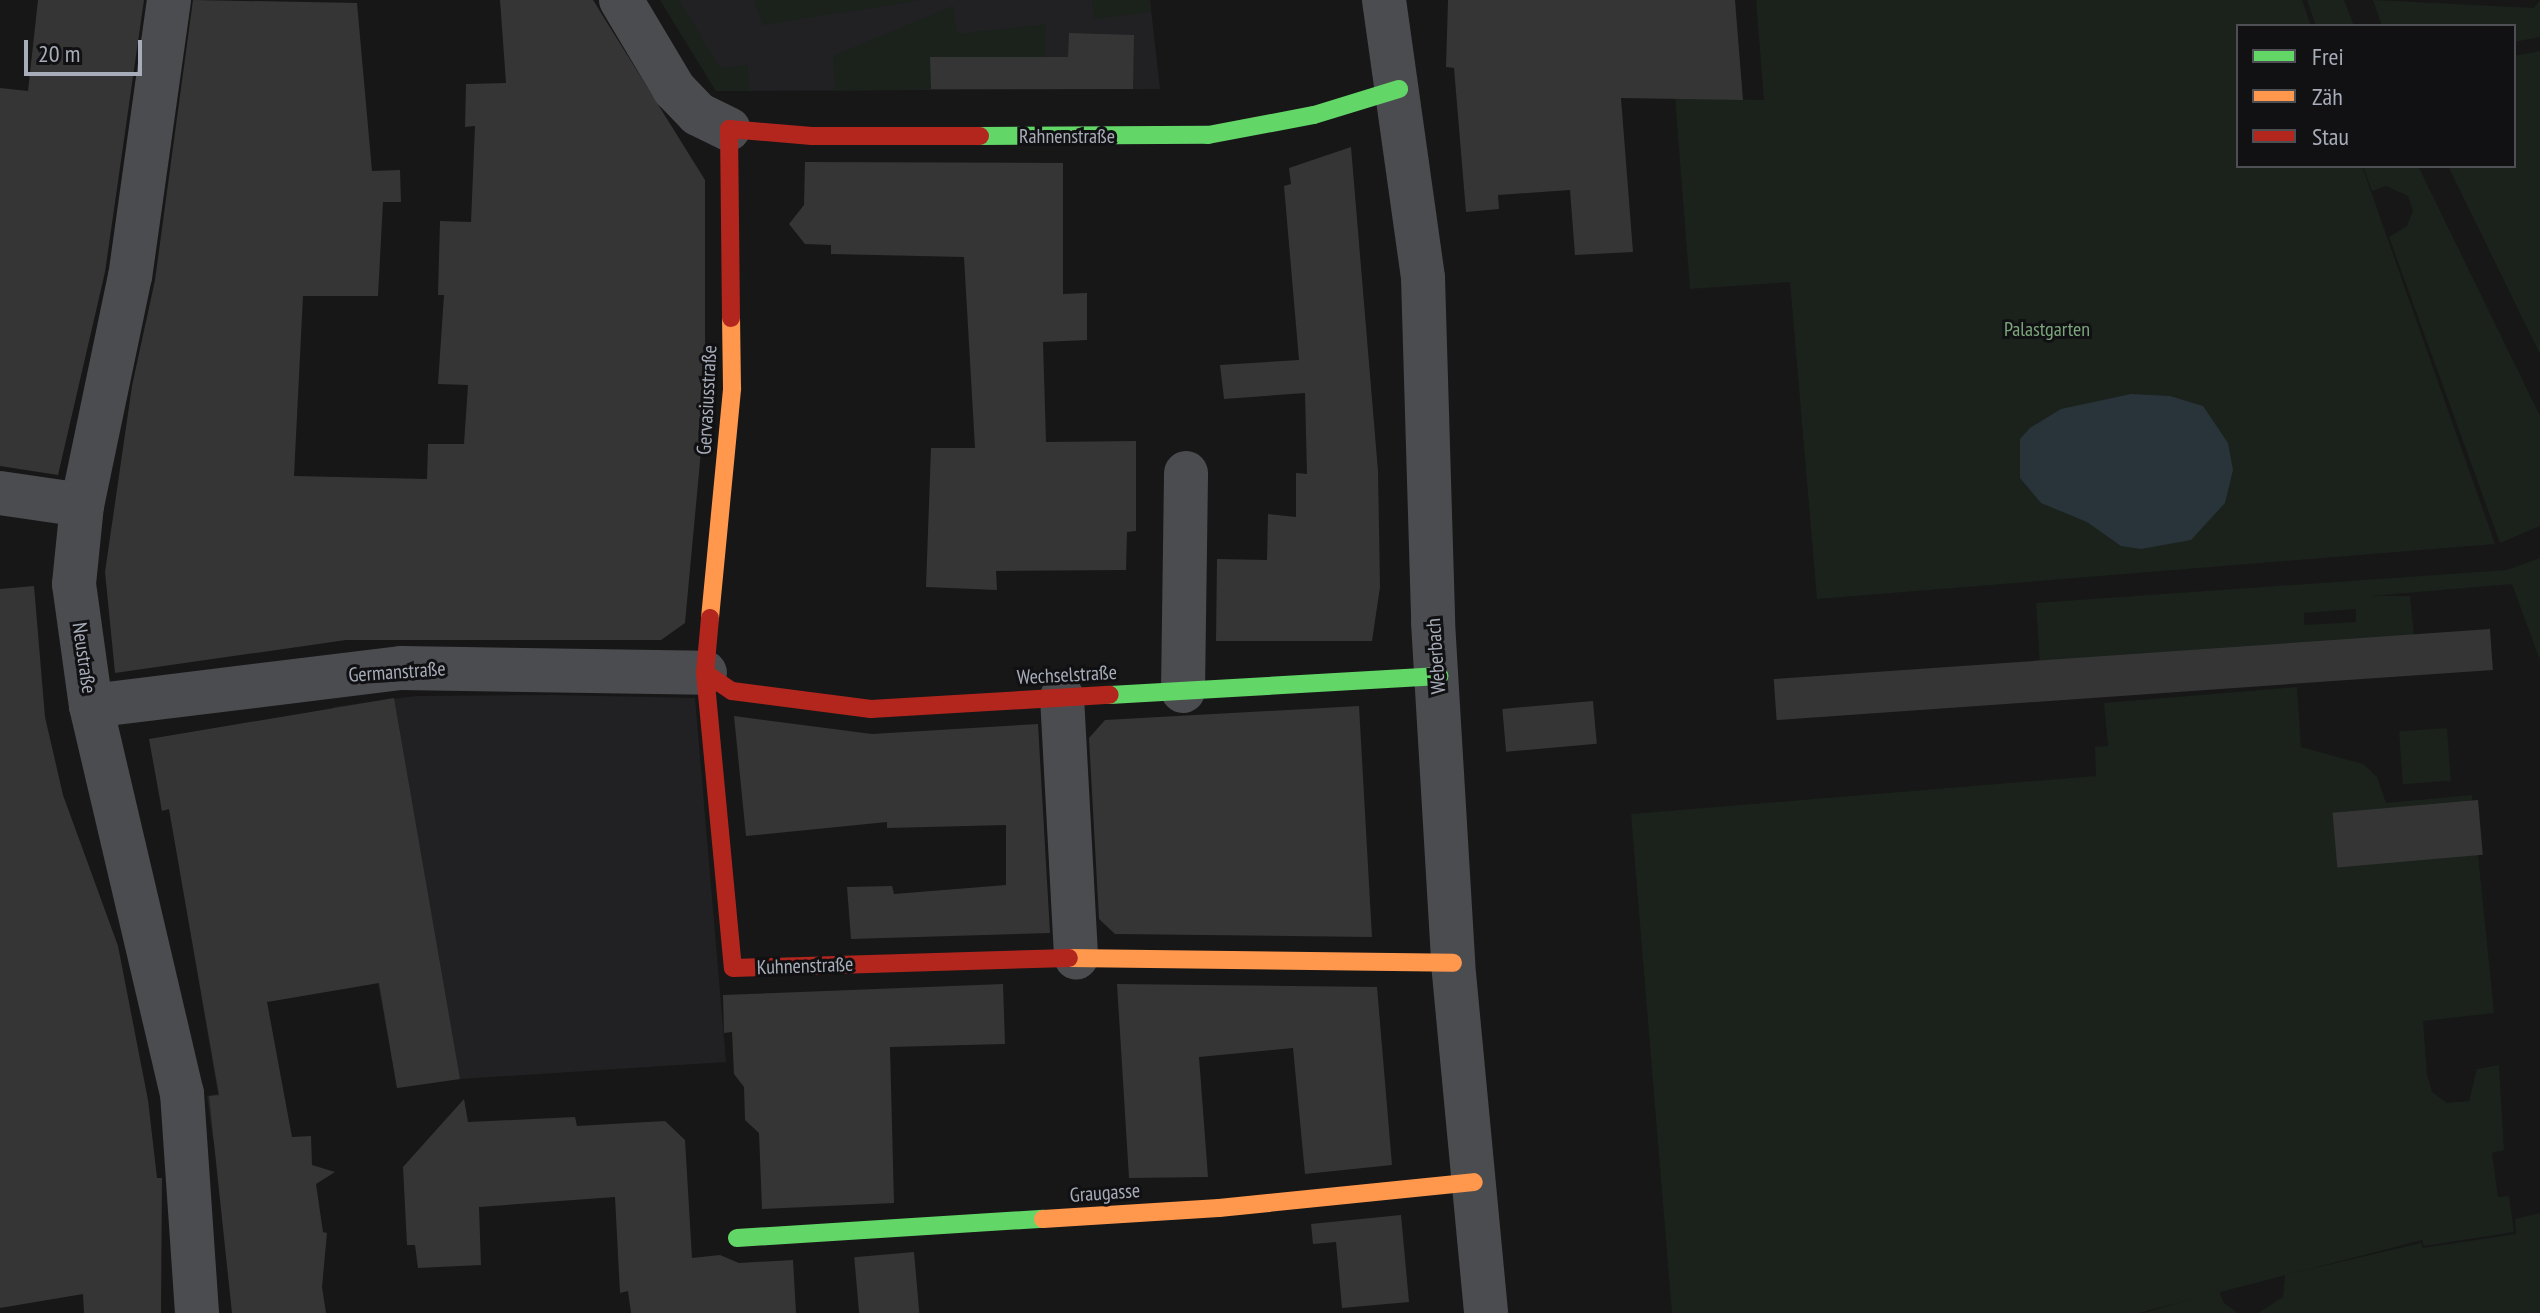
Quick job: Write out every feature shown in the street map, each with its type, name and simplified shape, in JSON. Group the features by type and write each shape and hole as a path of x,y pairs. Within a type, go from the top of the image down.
{"street":[{"name":"Neustraße","path":"169,0 130,276 82,505 74,584 91,706 182,1093 197,1313"},
{"path":"621,0 674,89 698,114 729,129"},
{"name":"Weberbach","path":"1384,0 1399,89 1423,278 1453,963 1486,1313"},
{"name":"Rahnenstraße","path":"729,129 812,136 1208,135 1314,115 1399,89"},
{"name":"Gervasiusstraße","path":"705,673 731,401 729,129"},
{"path":"1183,691 1186,473"},
{"path":"0,493 82,505"},
{"name":"Germanstraße","path":"91,706 401,668 705,673"},
{"name":"Wechselstraße","path":"705,673 732,691 871,709 1439,676"},
{"name":"Kuhnenstraße","path":"705,673 733,968 1076,958 1453,963"},
{"path":"1062,697 1076,958"},
{"name":"Graugasse","path":"737,1238 1219,1208 1474,1182"}],"shaded area":[{"path":"660,0 1150,0 1160,89 716,91"},
{"path":"2131,394 2170,396 2203,406 2228,443 2233,470 2225,503 2191,540 2141,549 2121,546 2087,522 2041,503 2020,478 2020,439 2030,428 2061,409"},
{"path":"416,696 695,698 726,1062 460,1079 397,1088 378,983 267,1002 284,1137 213,1141 207,1096 218,1094 169,809 344,780 333,707"}],"green space":[{"path":"660,0 679,0 720,68 748,65 749,91 716,91"},
{"path":"754,0 922,0 763,25"},
{"path":"1092,0 1150,0 1151,12 1094,19"},
{"name":"Palastgarten","path":"1756,0 2302,0 2310,24 2236,24 2236,168 2363,168 2495,544 1817,599 1790,282 1690,289 1675,98 1764,100"},
{"path":"2307,0 2344,0 2353,24 2315,24"},
{"path":"2373,0 2534,8 2540,0 2540,37 2516,42 2516,24 2381,24"},
{"path":"953,6 957,34 1046,24 1046,57 931,57 931,89 835,91 833,56"},
{"path":"2540,51 2540,354 2449,168 2516,168 2516,56"},
{"path":"2364,168 2419,168 2540,416 2540,526 2500,543 2389,237 2407,226 2413,211 2408,196 2386,186 2372,191"},
{"path":"2540,558 2540,660 2512,584 2371,596 2410,596 2414,635 2040,665 2036,603 2507,570","holes":["2356,609 2356,622 2304,625 2304,613"]},
{"path":"2297,687 2301,747 2363,764 2377,777 2386,803 2472,795 2494,1013 2423,1021 2427,1074 2432,1092 2447,1103 2469,1101 2477,1069 2499,1065 2504,1150 2492,1153 2498,1197 2509,1196 2514,1232 2424,1246 2422,1240 2139,1313 1672,1313 1631,814 2096,776 2095,747 2108,746 2104,703"},
{"path":"2447,728 2451,781 2403,784 2399,731"},
{"path":"2540,1213 2540,1313 2258,1313 2283,1297 2285,1275 2421,1243 2423,1248 2516,1234 2515,1219"},
{"path":"2219,1291 2224,1303 2238,1313 2144,1313"}],"building":[{"path":"38,0 144,0 105,272 58,475 0,466 0,88 28,91"},
{"path":"193,0 357,3 372,171 400,170 401,202 383,202 378,296 303,296 294,476 427,479 428,444 464,444 468,385 438,384 444,295 438,295 440,221 471,222 475,126 465,127 466,84 506,83 500,0 593,0 705,180 705,408 685,623 661,640 346,640 115,673 105,572 132,386 155,280"},
{"path":"1448,0 1735,0 1743,100 1621,98 1633,252 1575,255 1570,190 1498,195 1499,209 1466,212 1454,68 1446,67"},
{"path":"1069,33 1134,35 1133,89 931,89 930,57 1068,57"},
{"path":"1351,147 1378,471 1380,587 1372,641 1216,641 1217,559 1267,560 1268,514 1296,517 1296,473 1307,474 1305,393 1224,399 1220,365 1299,360 1284,186 1291,184 1289,168"},
{"path":"805,162 1063,163 1063,294 1087,293 1087,340 1043,342 1046,442 1136,441 1136,531 1127,532 1126,570 996,571 997,590 926,587 931,448 975,448 964,257 831,254 831,245 805,244 789,224 804,205"},
{"path":"34,586 45,717 63,795 118,946 148,1100 157,1178 162,1178 161,1313 84,1313 83,1294 0,1308 0,589"},
{"path":"2490,629 2493,670 1777,720 1774,679"},
{"path":"394,698 460,1079 397,1088 379,983 267,1002 292,1137 311,1136 312,1165 335,1172 316,1184 323,1232 327,1233 322,1287 326,1313 232,1313 209,1096 219,1095 169,809 162,811 149,739"},
{"path":"1593,701 1597,744 1506,752 1502,709"},
{"path":"1359,706 1372,937 1115,934 1099,919 1089,738 1105,720"},
{"path":"734,716 872,734 1038,724 1050,933 851,939 847,887 892,886 894,894 1006,885 1006,825 887,828 887,822 746,836"},
{"path":"2478,800 2483,855 2337,868 2333,813"},
{"path":"1003,984 1005,1044 890,1047 894,1203 762,1209 759,1133 745,1120 744,1087 734,1074 732,1032 724,1033 723,995"},
{"path":"1117,984 1377,987 1392,1165 1305,1174 1293,1048 1199,1057 1208,1177 1129,1178"},
{"path":"464,1099 468,1122 575,1117 577,1126 665,1121 685,1140 692,1258 720,1255 739,1263 793,1260 796,1313 631,1313 628,1291 620,1293 615,1197 479,1207 481,1265 418,1268 415,1245 407,1245 403,1167"},
{"path":"1401,1215 1409,1302 1342,1308 1336,1242 1313,1244 1311,1224"},
{"path":"914,1252 919,1313 859,1313 854,1257"}],"traffic: fast":[{"path":"980,136 1208,135 1314,115 1399,89"},
{"path":"1110,695 1439,676"},
{"path":"737,1238 1043,1219"}],"traffic: slow":[{"path":"710,618 732,388 731,318"},
{"path":"1069,958 1453,963"},
{"path":"1043,1219 1219,1208 1474,1182"}],"traffic: jam":[{"path":"731,318 729,129 812,136 980,136"},
{"path":"710,618 705,673 733,968 1069,958"},
{"path":"705,673 732,691 871,709 1110,695"}]}
